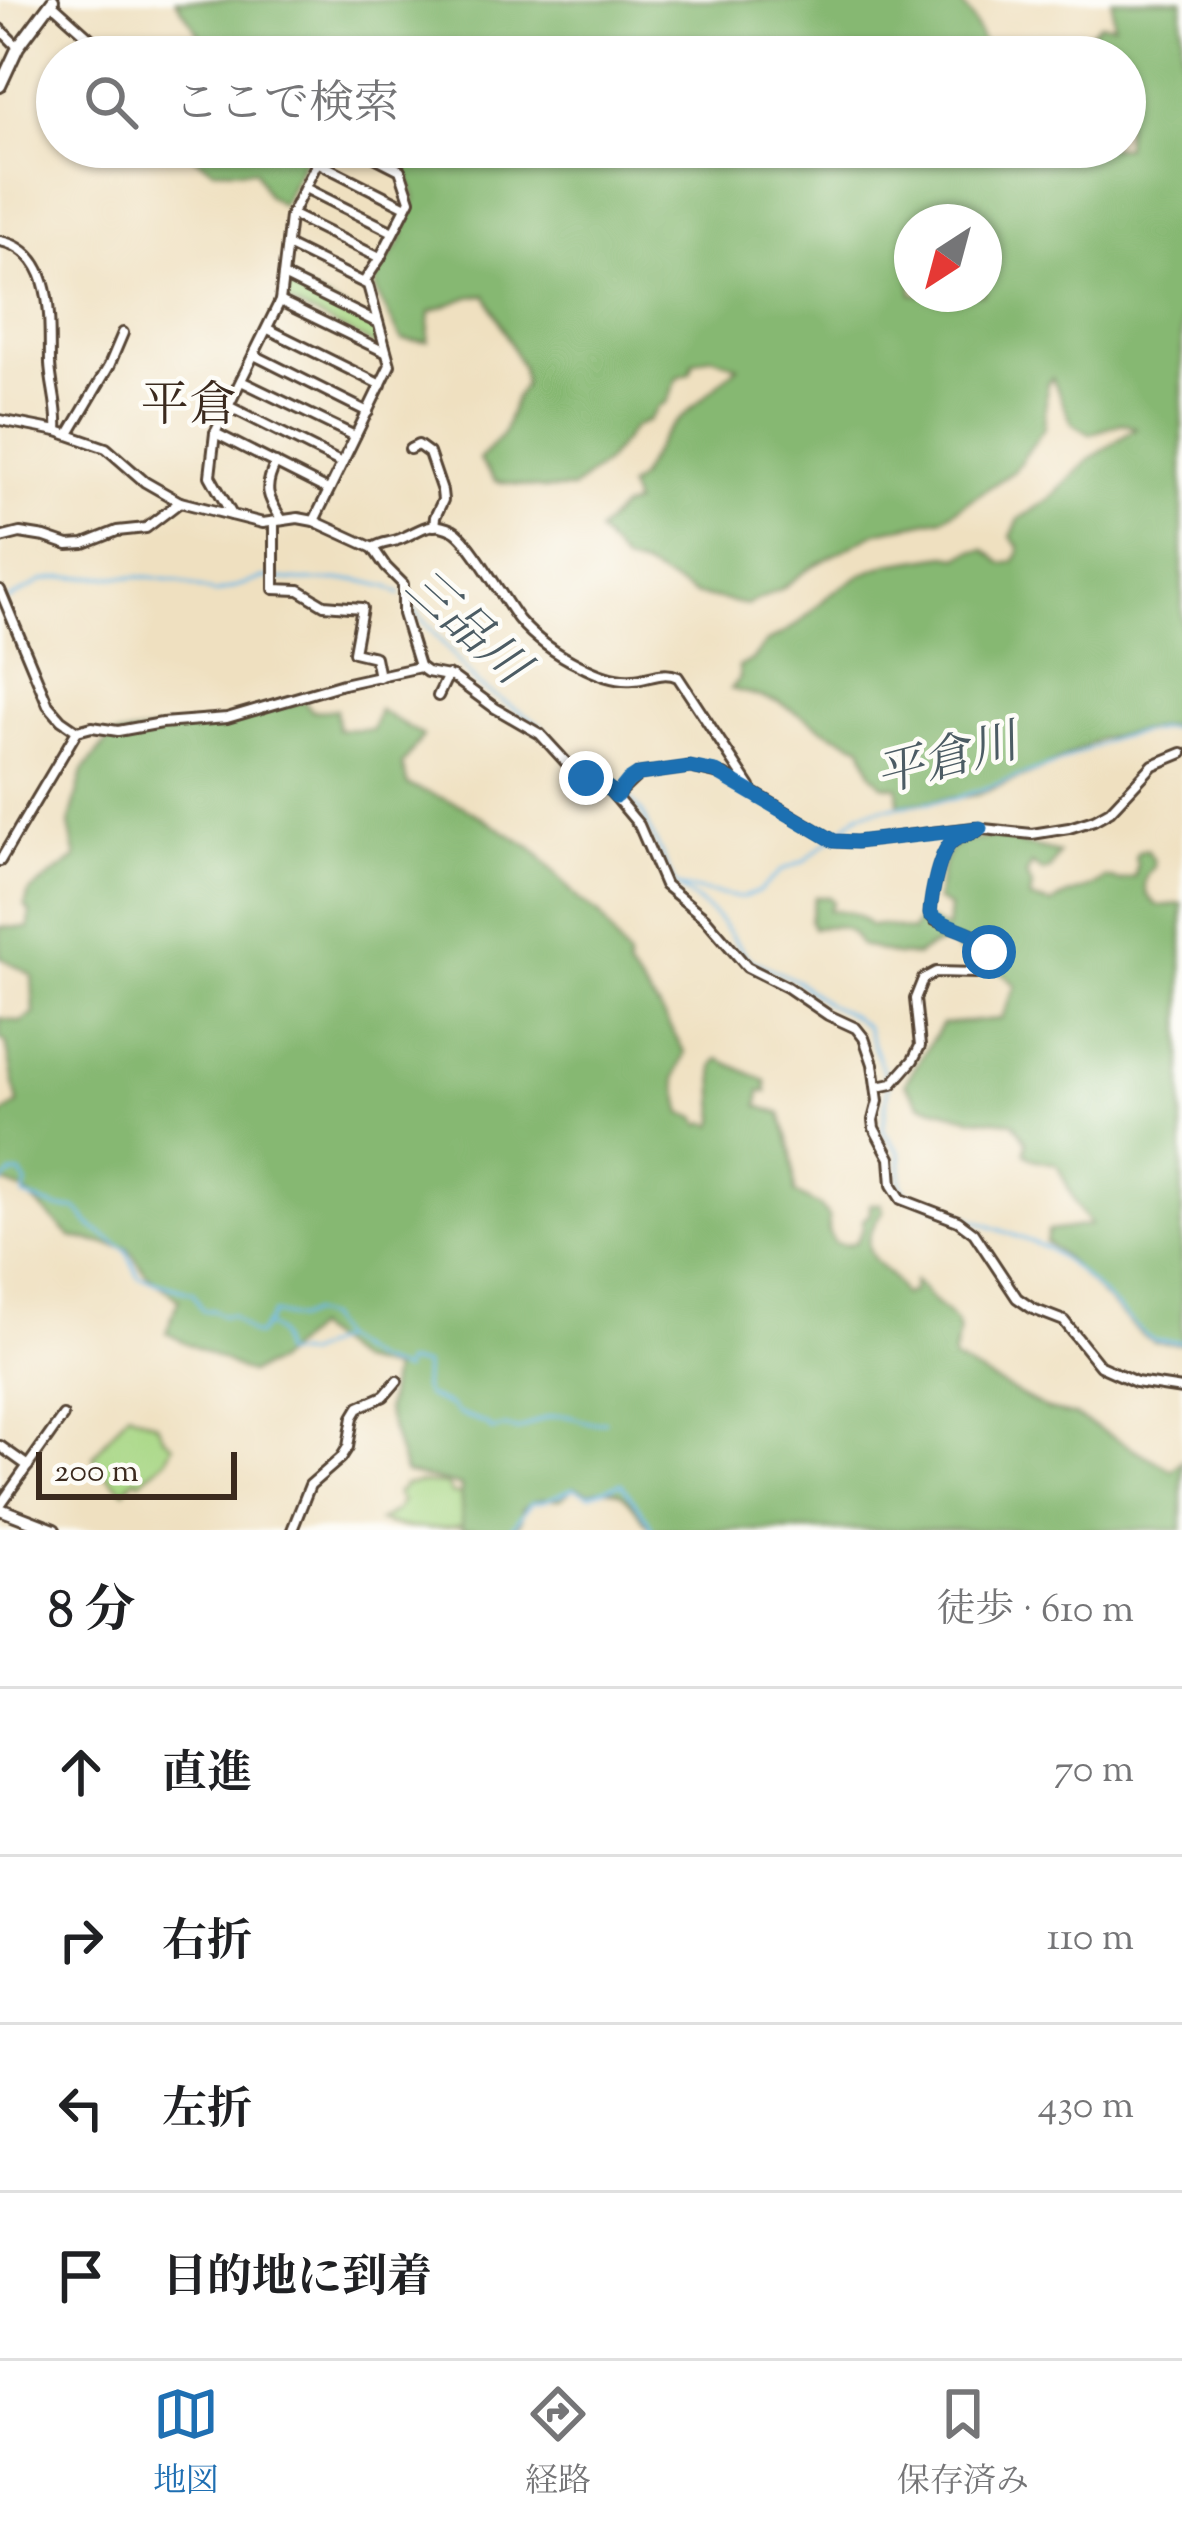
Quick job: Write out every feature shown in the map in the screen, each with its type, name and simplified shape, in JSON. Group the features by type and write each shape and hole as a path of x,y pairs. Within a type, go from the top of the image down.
{"street":[{"path":"0,86 17,47 52,1 89,36"},
{"path":"0,29 17,47"},
{"path":"232,515 210,476 215,433 280,301 291,214 314,168"},
{"path":"329,168 406,207"},
{"path":"364,282 410,200 396,168"},
{"path":"304,188 393,232"},
{"path":"291,214 380,258"},
{"path":"0,241 26,255 50,301 56,431"},
{"path":"287,245 368,285 389,365 314,520"},
{"path":"283,276 380,324"},
{"path":"280,301 387,353"},
{"path":"268,328 381,385"},
{"path":"68,434 124,333"},
{"path":"254,355 368,412"},
{"path":"241,381 355,436"},
{"path":"228,406 342,463"},
{"path":"0,420 68,434 106,448 145,482 180,502 263,523 314,520 373,548 404,584 404,605 420,668 448,675 540,734 566,765 620,792 665,885 704,918 747,967 856,1028 883,1087 874,1128 890,1158 892,1185 901,1199 965,1226 982,1243 1017,1298 1064,1321 1100,1366 1136,1382 1182,1390"},
{"path":"215,433 328,490"},
{"path":"410,448 418,445 427,451 440,485 443,500 434,526"},
{"path":"276,464 268,478 269,501 278,521 274,588 299,590 324,605 362,608 354,652 375,657 379,677"},
{"path":"1,541 7,535 32,534 68,545 84,544 117,531 146,528 180,502"},
{"path":"373,548 424,526 462,536 518,618 570,660 616,680 667,673 678,677 753,793"},
{"path":"1,592 49,704 77,731"},
{"path":"0,861 77,731 227,718 343,684 420,668"},
{"path":"438,696 448,675"},
{"path":"620,792 639,774 690,767 716,772 834,841 980,828 1032,834 1094,820 1110,811 1153,765 1182,753"},
{"path":"883,1087 913,1060 920,1046 915,999 923,980 936,972 976,973 987,960 989,952 981,939 930,914 945,850 955,839 980,828"},
{"path":"292,1530 310,1485 347,1448 359,1407 383,1396 397,1381"},
{"path":"46,1529 0,1507 63,1416"},
{"path":"0,1446 28,1466"}],"green space":[{"path":"176,0 959,0 980,36 201,36"},
{"path":"1112,0 1182,0 1182,723 1099,739 977,795 899,805 898,787 883,785 872,774 862,746 779,702 731,689 740,678 739,667 827,597 860,575 888,564 985,550 1003,564 1014,562 1019,546 1011,537 1019,519 1136,428 1122,423 1090,434 1072,423 1052,378 1047,384 1044,428 1014,471 943,518 877,532 747,605 694,594 624,562 598,532 621,508 634,504 628,487 638,479 660,440 738,366 712,356 694,362 690,373 678,377 668,401 648,421 634,427 604,464 572,489 496,481 479,460 503,434 524,385 522,367 486,295 430,312 428,341 402,340 376,292 375,280 401,241 415,198 404,168 1146,168 1146,36 1087,36 1100,24 1114,25"},
{"path":"300,168 282,205 267,195 255,170 213,169"},
{"path":"285,282 375,324 382,345 286,301"},
{"path":"303,701 312,711 336,710 338,729 372,730 379,710 423,736 402,765 408,785 463,806 533,849 580,901 599,914 628,959 628,969 685,1053 675,1078 683,1114 696,1117 701,1125 714,1126 714,1065 719,1059 766,1081 767,1092 760,1091 758,1106 781,1114 792,1154 795,1193 821,1207 835,1243 856,1242 870,1204 881,1204 883,1211 873,1227 869,1250 903,1295 912,1292 914,1281 955,1321 953,1359 1048,1410 1075,1416 1172,1470 1182,1461 1182,1530 653,1530 621,1493 590,1493 574,1487 561,1499 527,1505 514,1530 462,1530 461,1486 405,1473 386,1410 392,1370 357,1362 313,1328 274,1363 249,1373 166,1333 179,1299 146,1274 128,1248 71,1237 24,1191 0,1181 0,1116 18,1104 6,1042 0,1039 0,1018 21,1022 34,1014 32,975 0,957 0,927 29,928 30,912 25,906 29,892 76,858 69,825 83,771 111,737 226,721"},
{"path":"986,838 1059,853 1043,872 1032,864 1026,875 1032,886 1030,899 1052,904 1106,878 1135,877 1135,858 1147,850 1154,861 1145,883 1149,897 1158,906 1182,904 1182,1344 1154,1342 1142,1335 1046,1242 1048,1231 1090,1225 1057,1164 1025,1153 1026,1141 1013,1122 973,1118 920,1104 905,1083 942,1024 1001,1019 1016,986 1003,973 963,956 955,946 944,943 916,956 896,955 860,945 841,927 813,928 815,897 829,897 833,902 829,910 852,913 870,926 912,931 923,918 947,929 949,907 936,900 944,862 957,845"},
{"path":"128,1412 157,1424 173,1445 167,1458 140,1482 135,1478 124,1491 93,1457"},
{"path":"403,1485 448,1485 451,1494 460,1494 464,1526 420,1528 379,1521 396,1511 402,1500 397,1491"}],"waterway":[{"name":"三品川","path":"8,600 44,580 64,577 149,577 215,593 264,578 358,580 400,594"},
{"path":"407,601 479,686 539,724 573,762 627,796 643,814 675,884 717,917 748,958 797,981 866,1027 888,1083 883,1131 900,1153 901,1185 906,1194 1047,1248 1145,1335 1182,1342"},
{"name":"平倉川","path":"680,887 740,898 758,892 782,870 805,861 859,814 954,799 1113,738 1182,728"},
{"path":"0,1185 12,1174 21,1174 27,1184 24,1196 57,1208 77,1209 92,1227 126,1250 139,1277 193,1293 203,1311 231,1315 251,1334 257,1335 265,1325 276,1334 281,1354 305,1355 339,1339 373,1361 403,1371 404,1363 424,1365 427,1396 492,1430 518,1430 559,1416 605,1421"},
{"path":"266,1324 273,1313 297,1319 310,1313 326,1318 338,1338"},
{"path":"510,1530 531,1503 574,1488 589,1495 621,1483 652,1530"}],"district":[{"name":"平倉","path":"189,403"}],"route":[{"path":"586,778 616,796 639,774 690,767 716,772 834,841 980,828 955,839 945,850 930,914 974,934 989,952"}]}
